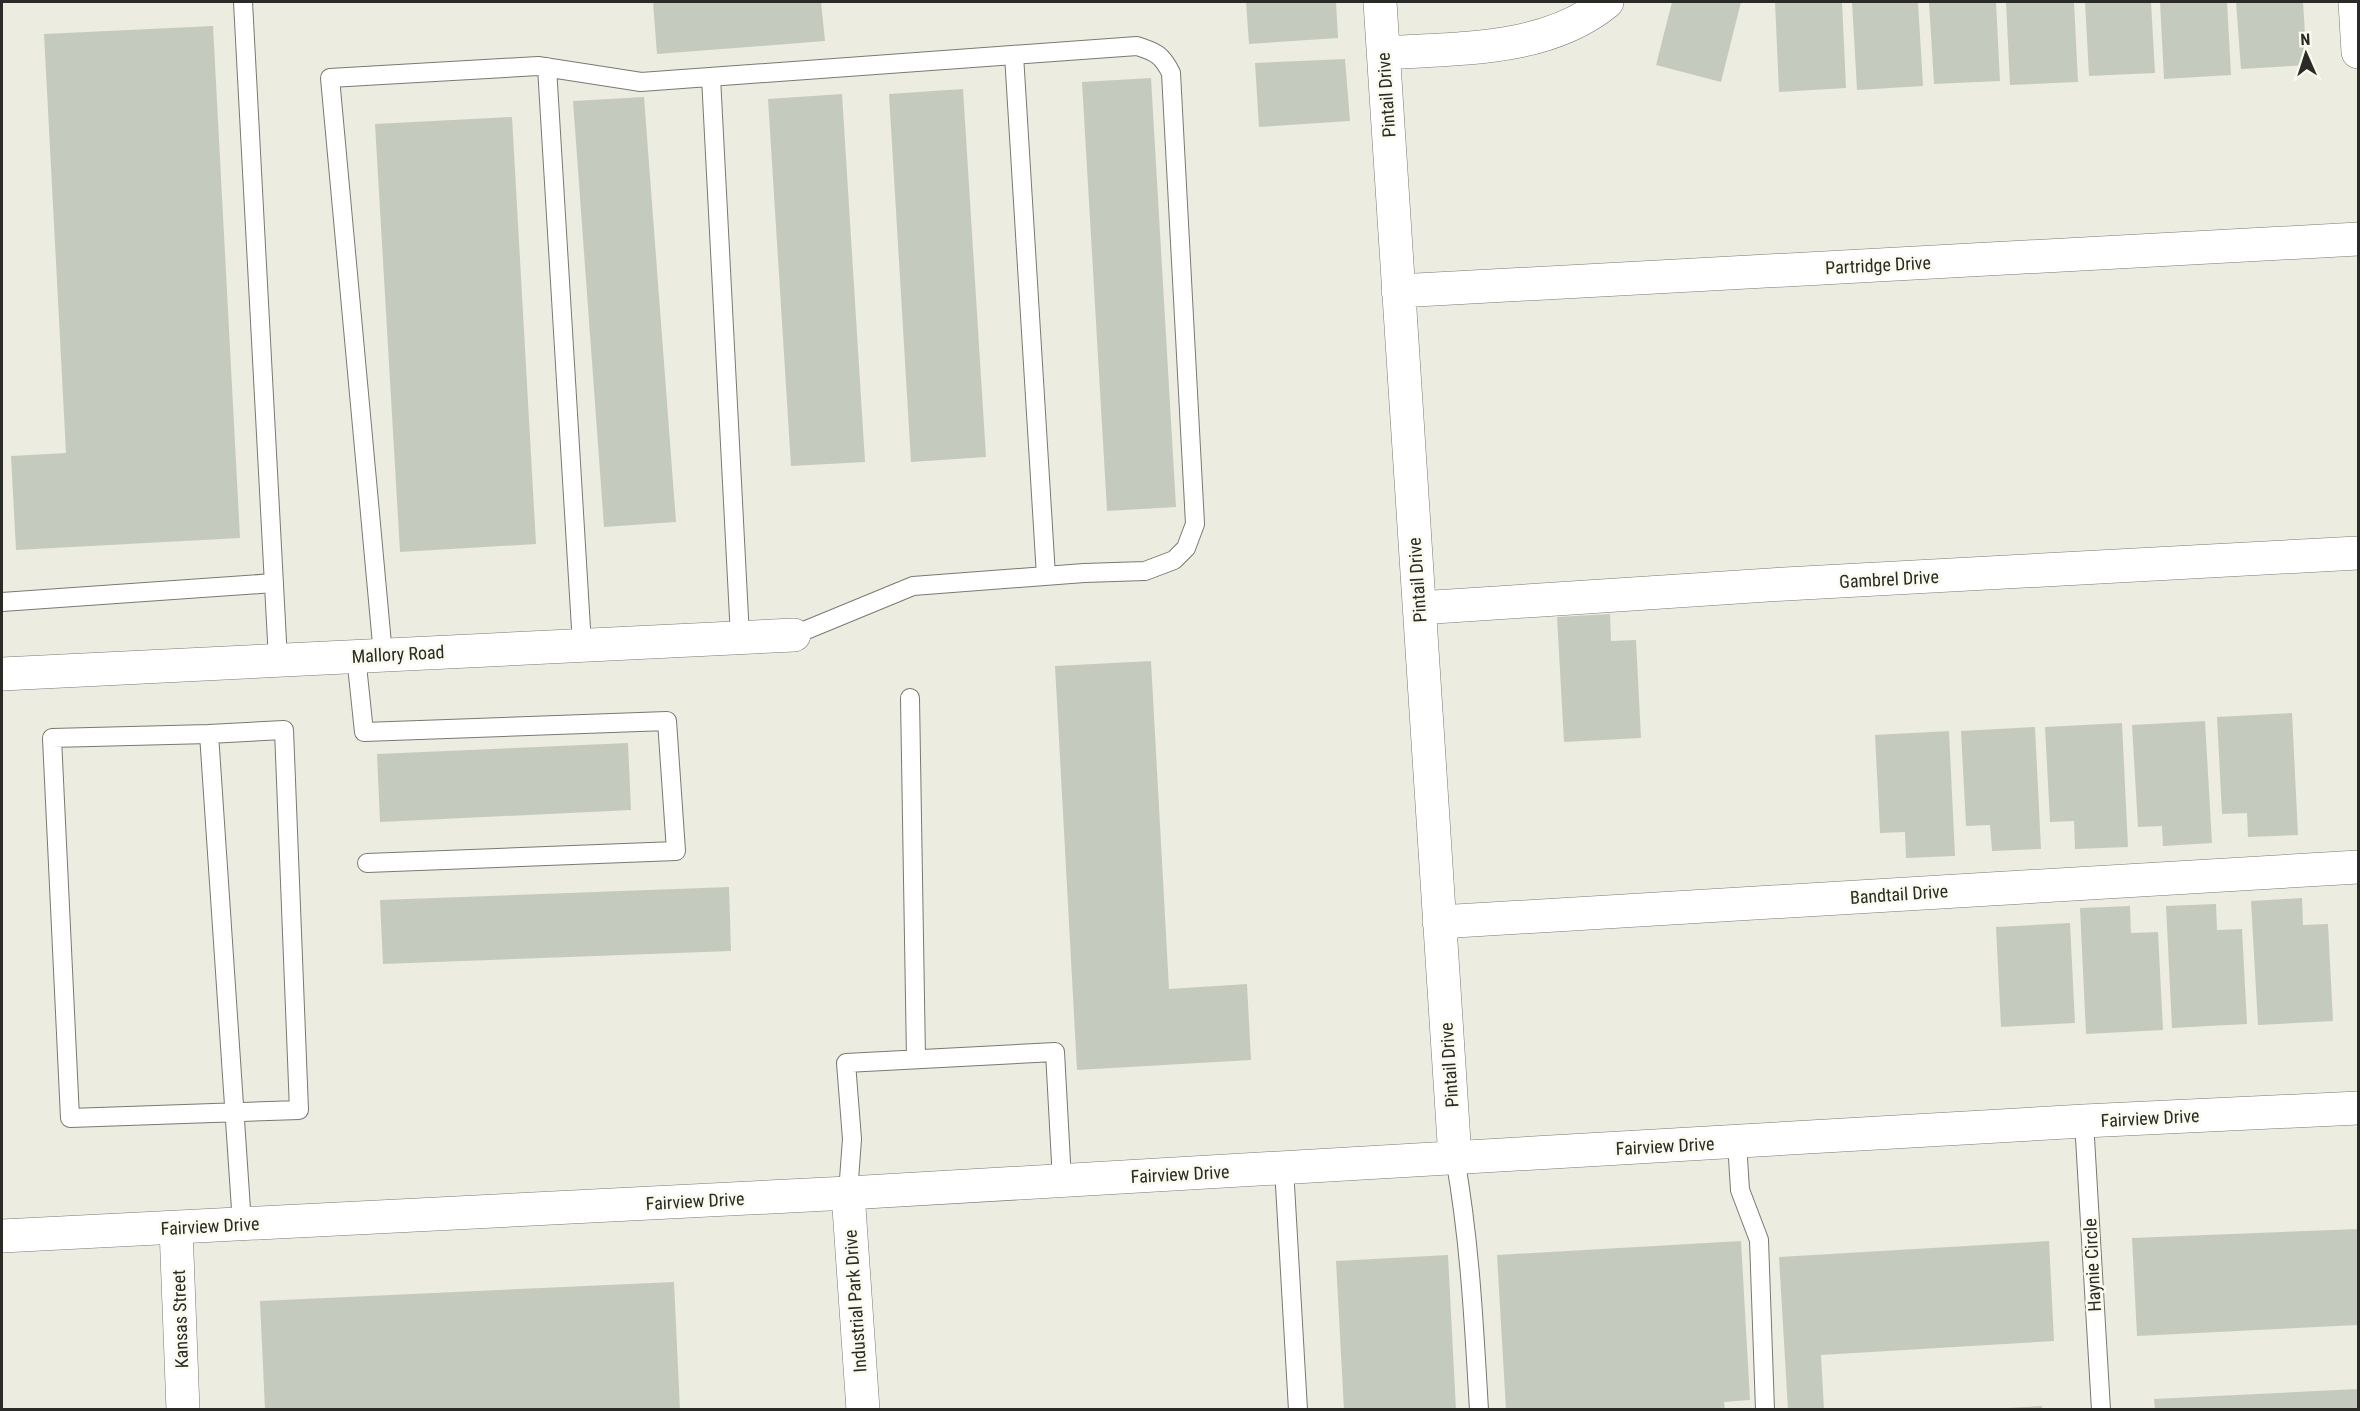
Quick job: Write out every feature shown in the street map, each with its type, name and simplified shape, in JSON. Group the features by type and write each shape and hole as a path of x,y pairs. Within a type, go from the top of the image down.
{"street":[{"name":"Pintail Drive","path":"1380,2 1455,1158"},
{"path":"1383,53 1477,47 1524,40 1561,30 1607,2"},
{"path":"2355,2 2358,52"},
{"name":"Partridge Drive","path":"1398,291 2358,239"},
{"name":"Gambrel Drive","path":"1419,608 1785,584 2358,553"},
{"name":"Mallory Road","path":"2,674 794,634"},
{"name":"Bandtail Drive","path":"1439,922 2358,867"},
{"name":"Fairview Drive","path":"2,1236 848,1193 2085,1121 2358,1108"},
{"name":"Industrial Park Drive","path":"848,1193 862,1410"},
{"name":"Kansas Street","path":"176,1228 183,1410"}],"lane":[{"path":"243,2 278,660"},
{"path":"367,863 676,851 667,721 364,732 370,656 330,78 538,66 641,82 1137,46 1153,51 1164,59 1171,73 1195,524 1186,548 1174,560 1145,571 913,586 794,634"},
{"path":"1014,55 1046,576"},
{"path":"547,67 582,645"},
{"path":"711,77 740,637"},
{"path":"2,602 274,583"},
{"path":"910,698 916,1059"},
{"path":"284,730 299,1110 70,1118 52,738 209,734 284,730"},
{"path":"209,734 242,1224"},
{"path":"848,1193 852,1139 846,1063 916,1059 1055,1052 1062,1181"},
{"name":"Haynie Circle","path":"2085,1121 2101,1410"},
{"path":"1737,1142 1740,1190 1759,1240 1766,1410"},
{"path":"1455,1158 1470,1257 1479,1410"},
{"path":"1284,1168 1299,1410"}],"building":[{"path":"653,2 821,2 825,41 657,54"},
{"path":"1246,2 1336,2 1338,38 1249,44"},
{"path":"1672,2 1741,2 1721,82 1656,65"},
{"path":"1775,2 1842,2 1846,88 1779,92"},
{"path":"1852,2 1918,2 1923,86 1857,90"},
{"path":"1929,2 1996,2 2000,81 1934,84"},
{"path":"2006,2 2074,2 2078,82 2010,85"},
{"path":"2085,2 2151,2 2155,73 2089,76"},
{"path":"2160,2 2227,2 2231,75 2164,79"},
{"path":"2236,2 2303,2 2307,65 2241,69"},
{"path":"213,26 240,538 16,550 11,456 66,453 44,34"},
{"path":"1345,59 1350,121 1259,127 1255,63"},
{"path":"1151,78 1176,507 1107,511 1082,82"},
{"path":"963,89 986,457 911,462 889,94"},
{"path":"842,94 865,462 791,466 768,99"},
{"path":"644,97 676,522 604,527 573,101"},
{"path":"512,117 536,544 400,552 375,124"},
{"path":"1610,614 1611,641 1636,640 1641,738 1564,742 1557,617"},
{"path":"1151,661 1169,989 1247,984 1251,1060 1077,1070 1055,666"},
{"path":"2292,713 2298,835 2248,837 2247,813 2222,814 2217,717"},
{"path":"2205,721 2212,843 2163,846 2162,826 2138,827 2132,725"},
{"path":"2122,723 2128,847 2075,849 2074,821 2050,822 2045,727"},
{"path":"2035,727 2041,849 1992,851 1990,825 1966,826 1961,731"},
{"path":"1949,731 1955,856 1906,858 1905,832 1880,833 1875,735"},
{"path":"628,743 631,810 380,822 377,754"},
{"path":"729,887 731,951 383,964 380,900"},
{"path":"2302,898 2303,925 2328,924 2333,1021 2258,1025 2251,901"},
{"path":"2216,904 2217,930 2242,929 2247,1024 2172,1028 2166,906"},
{"path":"2130,906 2131,933 2158,932 2163,1030 2086,1034 2080,908"},
{"path":"2070,923 2075,1023 2001,1027 1996,927"},
{"path":"2358,1229 2358,1325 2137,1336 2132,1238"},
{"path":"1741,1241 1750,1400 1724,1402 1725,1410 1506,1410 1497,1255"},
{"path":"2049,1241 2054,1341 1821,1355 1824,1410 1788,1410 1779,1257"},
{"path":"1448,1255 1456,1410 1344,1410 1336,1261"},
{"path":"674,1282 680,1410 265,1410 260,1301"},
{"path":"2358,1389 2358,1410 2155,1410 2154,1399"},
{"path":"2042,1406 2042,1410 2007,1410 2007,1408"}]}
